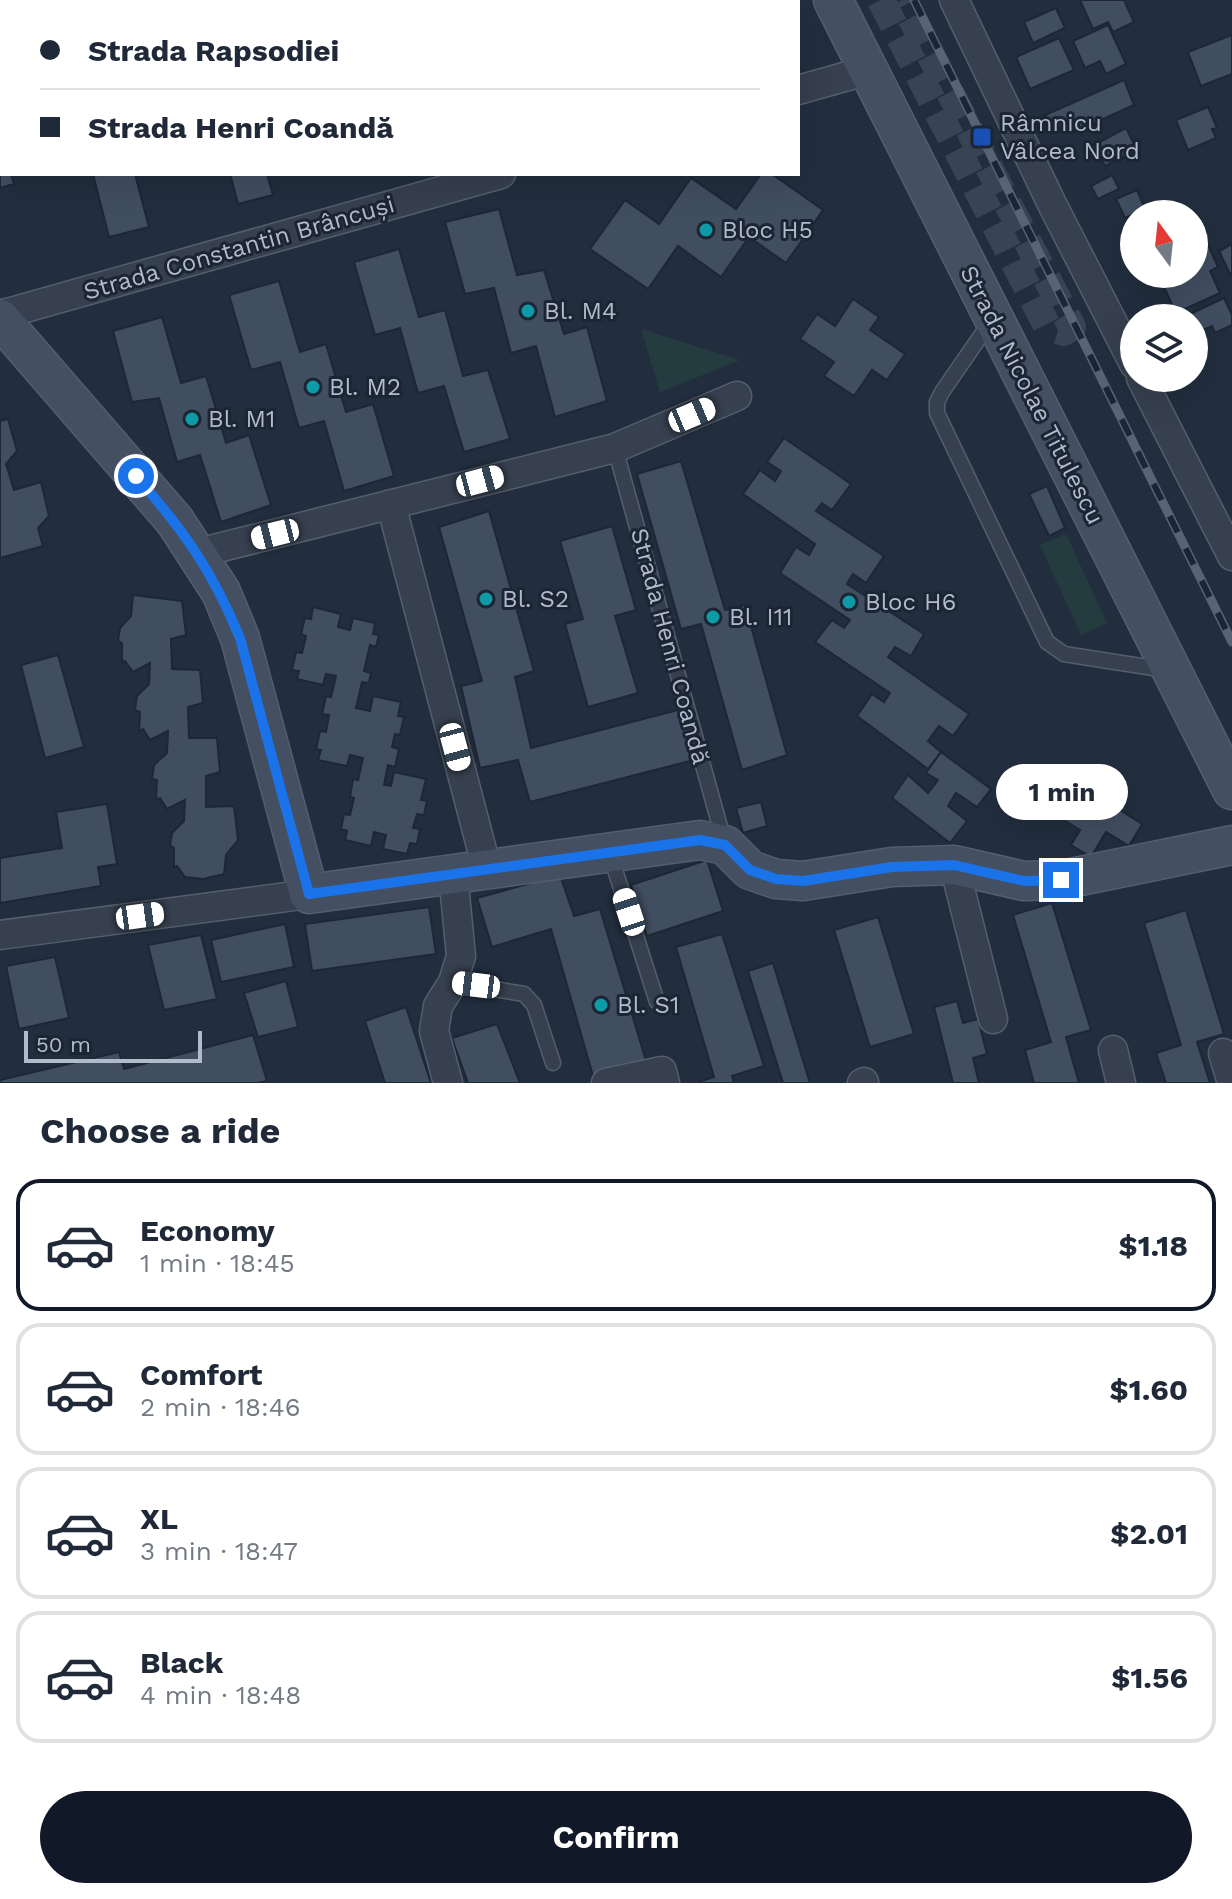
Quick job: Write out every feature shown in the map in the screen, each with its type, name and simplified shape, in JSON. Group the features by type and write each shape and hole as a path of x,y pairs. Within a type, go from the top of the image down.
{"street":[{"name":"Strada Nicolae Titulescu","path":"833,0 1232,790"},
{"path":"954,0 1120,337"},
{"path":"800,89 869,70"},
{"name":"Strada Constantin Brâncuși","path":"0,317 484,176"},
{"path":"0,317 175,521 221,592 240,638 309,894"},
{"path":"1148,392 1232,556"},
{"path":"198,553 615,448 737,396"},
{"path":"391,504 470,871 461,956 453,982 438,1006 434,1031 448,1083"},
{"path":"0,935 700,840 725,845 750,870 776,879 803,881 892,867 954,865 1024,881 1061,880 1232,845"},
{"path":"954,865 993,1019"},
{"path":"1113,1050 1121,1083"},
{"path":"1223,1053 1232,1083"},
{"path":"606,1083 662,1071 665,1083"}],"lane":[{"path":"994,318 942,392 937,402 937,413 1047,642 1064,654 1171,670"},
{"name":"Strada Henri Coandă","path":"615,448 725,845"},
{"path":"609,852 657,1002"},
{"path":"453,982 524,994 534,1005 553,1063"}],"green space":[{"path":"641,329 740,360 660,392"},
{"path":"1066,534 1107,623 1081,635 1040,545"}],"building":[{"path":"1080,0 1124,0 1134,22 1113,32 1108,22 1093,29"},
{"path":"1056,8 1065,28 1033,43 1024,22"},
{"path":"1108,25 1126,64 1106,74 1100,61 1085,68 1073,41"},
{"path":"1232,35 1232,74 1201,86 1188,52"},
{"path":"1059,38 1074,70 1030,89 1016,57"},
{"path":"1124,80 1134,105 1079,130 1075,121 1050,132 1043,116"},
{"path":"1208,107 1217,128 1212,129 1216,138 1188,150 1176,120"},
{"path":"1126,128 1137,150 1105,166 1094,145"},
{"path":"1112,175 1119,189 1098,199 1091,186"},
{"path":"0,176 12,176 14,184 0,188"},
{"path":"94,176 136,176 149,227 109,237"},
{"path":"231,176 268,176 273,195 238,204"},
{"name":"Bloc H5","path":"760,176 775,176 823,210 786,263 749,237 721,277 678,246 648,289 590,249 625,200 659,224 691,178 736,209"},
{"path":"1137,190 1141,200 1120,200 1120,207 1116,199"},
{"name":"Bl. M4","path":"499,209 517,275 544,270 564,334 587,327 607,401 555,417 536,346 511,353 494,288 465,294 445,222"},
{"path":"1232,244 1232,273 1230,274 1219,251"},
{"path":"1208,245 1218,267 1210,271 1220,293 1196,304 1172,304 1164,288 1208,288"},
{"path":"399,249 419,317 445,310 463,376 488,370 510,439 464,452 444,386 418,393 400,328 375,335 354,262"},
{"name":"Bl. M2","path":"279,281 300,352 326,344 346,412 373,404 394,476 344,491 324,421 299,428 280,362 251,370 229,295"},
{"path":"1224,298 1232,315 1232,325 1215,333 1212,326 1208,328 1208,306"},
{"path":"853,299 879,317 870,330 905,354 887,380 872,370 854,396 824,376 834,362 800,339 817,314 835,326"},
{"name":"Bl. M1","path":"162,317 181,383 206,376 226,443 249,435 271,505 221,522 200,455 177,462 159,398 132,402 113,331"},
{"path":"8,419 17,451 6,464 14,490 41,482 49,516 38,528 43,546 0,558 0,421"},
{"name":"Bloc H6","path":"784,438 851,484 832,510 822,503 816,511 884,556 866,583 853,574 847,584 924,634 911,656 895,647 888,657 969,714 953,736 939,726 928,741 941,752 928,769 857,716 872,694 884,702 890,693 815,642 832,620 844,628 850,620 780,573 796,547 809,555 815,544 743,494 760,470 775,481 781,471 767,462"},
{"name":"Bl. I11","path":"681,461 725,610 745,605 787,755 742,770 701,624 681,629 637,474"},
{"path":"1047,486 1065,528 1049,536 1029,494"},
{"name":"Bl. S2","path":"489,511 534,671 515,677 531,748 678,710 694,760 530,802 518,760 480,768 461,686 482,681 439,527"},
{"path":"612,526 636,610 615,616 638,693 588,707 565,624 583,619 560,541"},
{"path":"133,595 182,601 186,635 171,639 172,669 200,670 203,703 188,707 189,738 217,738 220,772 206,776 206,807 234,806 238,840 226,855 224,874 203,879 185,877 177,866 174,867 174,848 170,846 172,833 184,821 185,800 167,809 160,798 156,800 157,780 152,779 154,765 167,753 168,731 150,740 143,729 139,731 140,712 135,710 137,696 149,684 150,663 133,672 125,661 122,662 122,643 118,641 120,628 131,616"},
{"path":"313,607 341,614 338,627 350,630 353,618 375,623 373,634 379,635 376,647 370,645 364,671 371,673 369,683 362,682 356,708 370,711 373,696 401,702 398,716 404,717 400,735 395,734 392,747 399,749 395,767 388,765 384,785 391,786 394,772 426,779 421,800 427,801 424,815 417,814 413,828 420,829 417,844 410,843 407,854 383,849 386,835 374,832 371,846 345,840 347,831 341,829 344,814 350,815 354,798 350,797 353,779 358,780 363,758 350,755 347,766 318,760 321,750 316,749 320,731 326,732 329,715 322,714 326,696 331,697 336,676 326,674 323,685 297,679 299,671 292,670 296,652 302,653 306,636 301,634 305,618 311,619"},
{"path":"58,655 84,747 45,758 21,665"},
{"path":"941,752 991,789 977,807 956,793 948,806 967,821 950,843 892,798 908,775 928,793 938,780 926,773"},
{"path":"1090,768 1114,783 1104,800 1142,824 1129,846 1106,832 1091,857 1071,845 1080,830 1043,807 1058,782 1075,793"},
{"path":"761,802 767,826 743,833 736,808"},
{"path":"107,804 117,864 98,867 101,886 0,903 0,858 62,848 56,812"},
{"path":"707,860 723,911 647,936 631,885"},
{"name":"Bl. S1","path":"560,875 574,916 600,909 647,1064 593,1076 551,929 492,947 477,898"},
{"path":"1052,903 1091,1030 1066,1037 1079,1083 1034,1083 1025,1050 1051,1042 1013,915"},
{"path":"429,907 436,954 312,971 305,924"},
{"path":"1186,910 1224,1034 1197,1042 1210,1083 1166,1083 1156,1053 1181,1045 1144,923"},
{"path":"878,917 914,1034 870,1047 834,930"},
{"path":"285,924 294,967 221,982 211,940"},
{"path":"722,934 764,1066 732,1076 734,1083 695,1083 714,1077 676,947"},
{"path":"201,935 217,999 164,1010 148,945"},
{"path":"55,957 69,1018 19,1029 6,966"},
{"path":"773,963 810,1083 783,1083 748,971"},
{"path":"286,981 298,1027 258,1037 244,993"},
{"path":"957,1001 963,1023 978,1019 987,1054 973,1058 979,1083 953,1083 934,1007"},
{"path":"406,1007 431,1083 385,1083 365,1021"},
{"path":"497,1024 520,1083 468,1083 452,1038"},
{"path":"253,1035 267,1081 0,1083 0,1080 119,1052 124,1069"}],"tunnel":[{"path":"881,0 1047,326 1064,332 1072,327 902,0"}],"railway":[{"path":"914,0 1232,642"}],"place":[{"name":"Râmnicu Vâlcea Nord","path":"982,137"},
{"name":"Bloc H5","path":"706,230"},
{"name":"Bl. M4","path":"528,311"},
{"name":"Bl. M2","path":"313,387"},
{"name":"Bl. M1","path":"192,419"},
{"name":"Bl. S2","path":"486,599"},
{"name":"Bloc H6","path":"849,602"},
{"name":"Bl. I11","path":"713,617"},
{"name":"Bl. S1","path":"601,1005"}],"route":[{"path":"136,476 198,553 231,615 240,638 309,894 700,840 725,845 750,870 776,879 803,881 892,867 954,865 1024,881 1061,880"}]}
